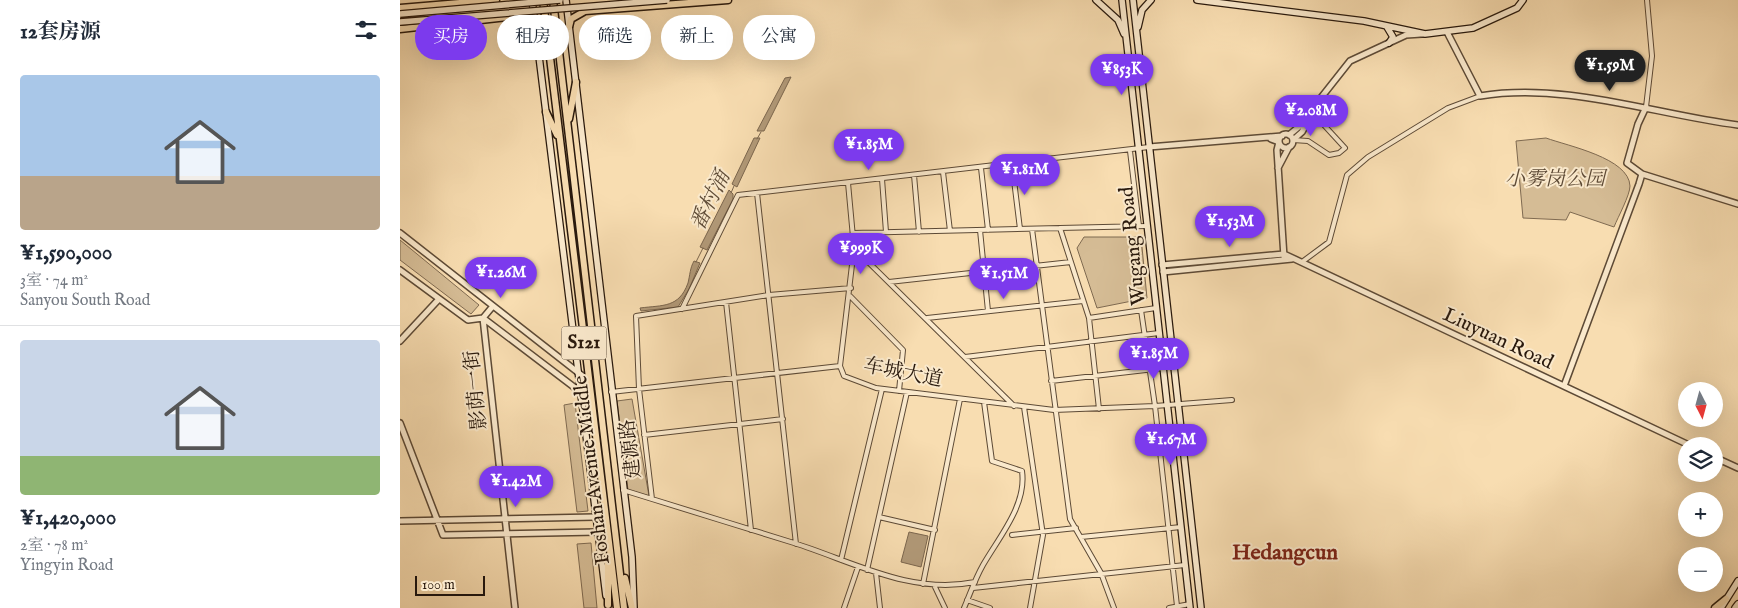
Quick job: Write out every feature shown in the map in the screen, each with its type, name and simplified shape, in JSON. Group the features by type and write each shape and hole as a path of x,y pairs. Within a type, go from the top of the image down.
{"main road":[{"path":"400,8 496,0"},
{"name":"Foshan Avenue Middle","path":"532,0 534,15"},
{"name":"Foshan Avenue Middle","path":"543,0 617,608"},
{"name":"Foshan Avenue Middle","path":"553,0 624,608"},
{"path":"400,14 560,0"},
{"path":"566,0 568,15"},
{"path":"400,22 667,0"},
{"path":"633,608 632,557 569,26 571,19 585,11 728,0"},
{"path":"1096,0 1118,20 1127,40"},
{"name":"Wugang Road","path":"1122,0 1190,606"},
{"name":"Wugang Road","path":"1133,0 1201,608"},
{"path":"1137,34 1142,10 1151,0"},
{"path":"1197,0 1385,26 1424,34 1473,28 1517,8 1523,0"},
{"path":"400,28 497,18"},
{"path":"1385,26 1392,31 1393,37 1389,43"},
{"name":"Foshan Avenue Middle","path":"540,60 595,517 608,607"},
{"path":"568,125 576,82"},
{"path":"546,112 560,141"},
{"path":"608,607 610,545"},
{"path":"617,545 633,608"},
{"path":"1720,608 1738,581"},
{"path":"1715,608 1726,599"},
{"path":"1735,608 1738,604"}],"street":[{"path":"1647,0 1652,56 1646,107 1638,124 1627,163 1642,174 1738,204"},
{"path":"1447,32 1480,96"},
{"path":"1278,168 1293,140 1302,132 1312,112 1350,61 1406,35 1424,34"},
{"path":"1302,262 1329,242 1347,175 1368,157 1448,108 1480,96 1503,92 1547,93 1646,107 1738,125"},
{"path":"1289,135 1293,140 1308,141 1329,155 1339,153 1345,148 1312,112"},
{"path":"682,309 738,195 1130,151 1149,147 1269,138 1289,135 1309,118"},
{"path":"1282,136 1277,150 1284,257"},
{"path":"1269,138 1279,142 1282,147 1289,148"},
{"path":"1130,151 1139,226"},
{"path":"1012,164 1020,229"},
{"path":"981,168 988,230"},
{"path":"943,172 950,231"},
{"path":"1564,386 1642,174"},
{"path":"914,175 919,232"},
{"path":"882,179 886,232"},
{"path":"840,366 851,288 854,248 848,183"},
{"path":"757,193 779,373 796,544"},
{"path":"853,233 1147,226"},
{"path":"1060,228 1089,318 1099,409"},
{"path":"1032,229 1054,410 1070,519 1101,573 1114,608"},
{"path":"980,230 988,311"},
{"path":"400,234 589,381"},
{"path":"854,248 1014,406"},
{"path":"1162,265 1284,257"},
{"path":"1163,272 1284,257"},
{"name":"Liuyuan Road","path":"1284,257 1302,262 1678,440"},
{"path":"889,282 1071,262"},
{"path":"400,270 468,320 483,318 493,306"},
{"name":"建源路","path":"851,288 769,295 636,316 639,389 652,499 796,544 876,573 935,587"},
{"path":"850,296 903,350 899,391"},
{"path":"400,341 439,299"},
{"path":"926,318 1083,300"},
{"path":"726,302 751,530"},
{"path":"1089,318 1156,308"},
{"path":"1141,310 1155,406 1177,606"},
{"path":"483,318 591,400"},
{"name":"影荫一街","path":"483,318 515,608"},
{"path":"964,357 1159,333"},
{"name":"车城大道","path":"611,392 840,366 844,376 882,389 1054,410 1167,406 1232,400"},
{"path":"1051,381 1163,368"},
{"path":"841,560 882,389"},
{"path":"867,570 907,392"},
{"path":"923,584 960,399"},
{"path":"984,402 992,461 1022,470 1033,471"},
{"path":"1024,407 1042,532 1030,608"},
{"path":"644,435 783,419"},
{"path":"400,424 443,535 597,532"},
{"path":"1723,461 1738,468"},
{"path":"964,608 975,582 1018,504 1024,483 1022,470"},
{"path":"623,490 652,499"},
{"path":"400,521 595,517"},
{"path":"879,517 935,530"},
{"path":"1081,538 1181,527"},
{"path":"1012,535 1076,528"},
{"path":"973,588 1185,565"},
{"path":"844,608 858,567"},
{"path":"876,573 880,608"},
{"path":"945,608 935,587 975,582"},
{"path":"967,600 990,608"},
{"path":"1169,608 1190,606"}],"green space":[{"name":"小雾岗公园","path":"1546,138 1596,154 1620,168 1627,176 1630,186 1629,190 1614,227 1570,212 1566,220 1523,218 1516,141"},
{"path":"1084,237 1141,237 1147,298 1097,308 1077,248"},
{"path":"400,240 479,305 471,314 400,260"},
{"path":"632,399 649,496 628,490 617,401"},
{"path":"575,403 588,511 577,512 564,405"},
{"path":"591,543 597,608 584,608 577,544"}],"shaded area":[{"path":"791,77 764,131 757,131 785,78"},
{"path":"754,138 760,138 737,187 732,184"},
{"path":"729,190 733,194 733,199 707,250 700,247"},
{"path":"694,261 700,263 689,289 678,307 641,311 640,308 669,304 680,297 688,283"},
{"path":"909,532 928,536 921,567 901,562"}],"waterway":[{"name":"番村涌","path":"757,139 761,132"},
{"name":"番村涌","path":"731,193 734,186"},
{"name":"番村涌","path":"696,262 703,248"}],"district":[{"name":"Hedangcun","path":"1285,553"}]}
